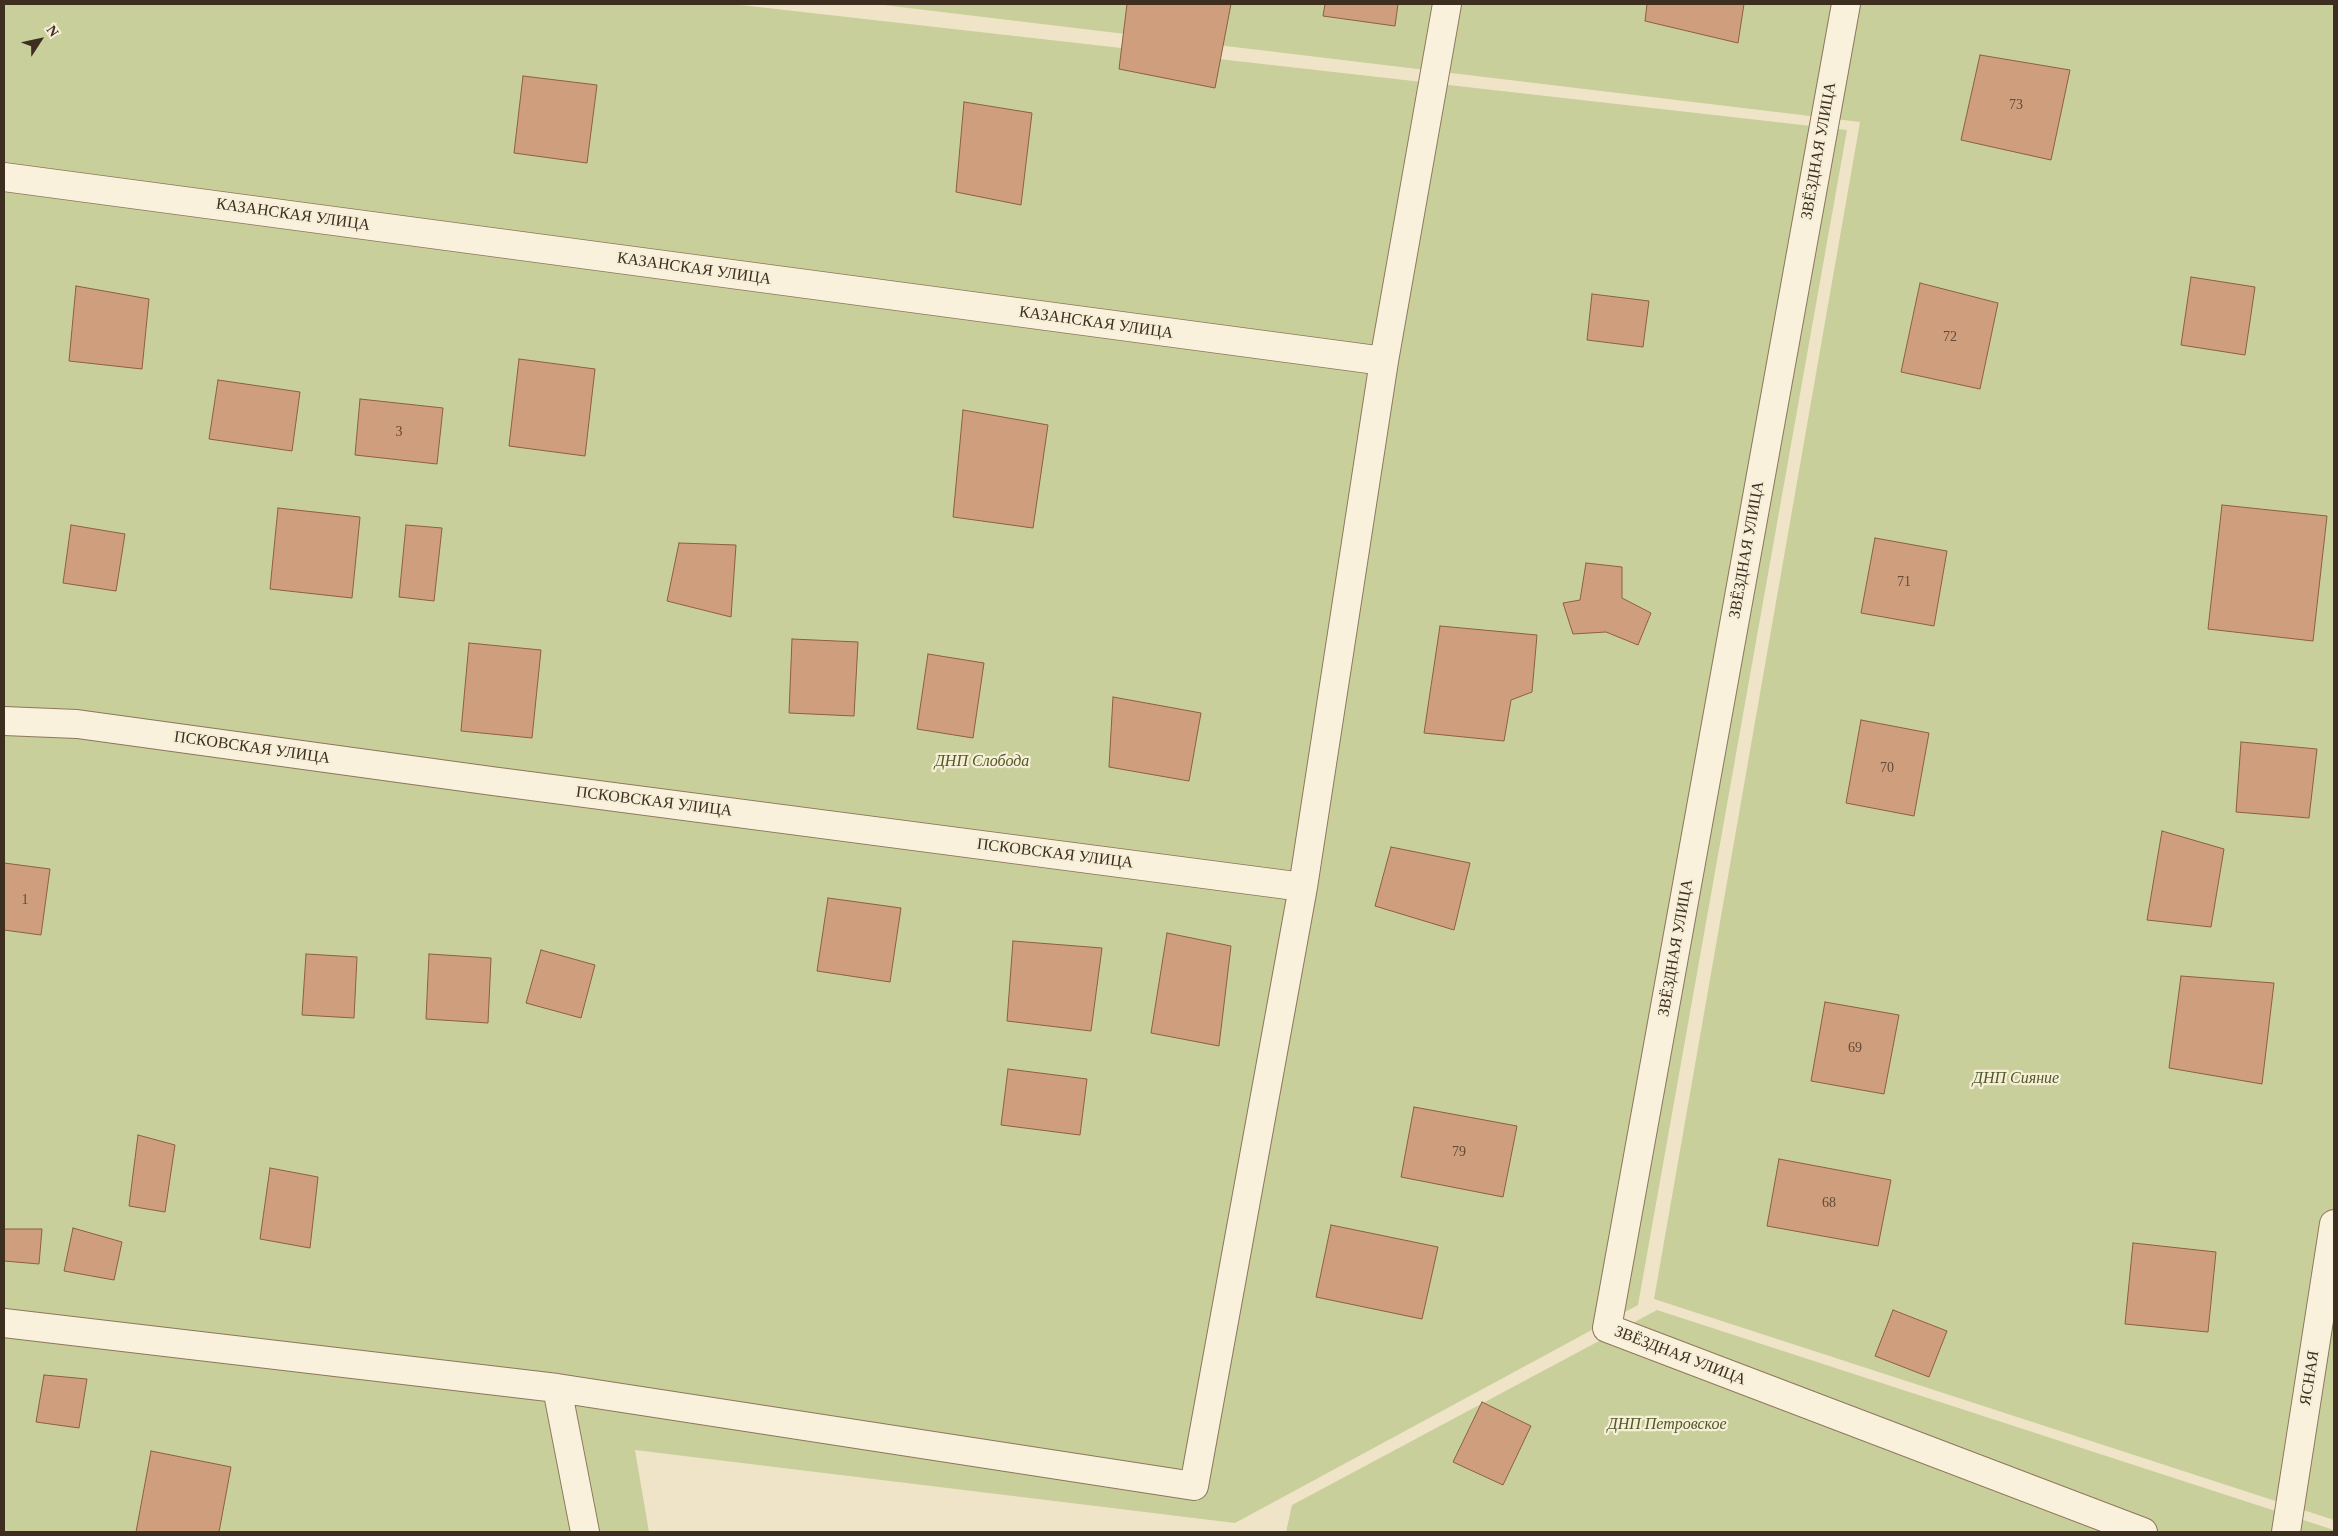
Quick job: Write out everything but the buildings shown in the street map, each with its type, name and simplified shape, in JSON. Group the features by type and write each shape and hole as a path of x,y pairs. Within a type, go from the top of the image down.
{"street":[{"path":"4,1323 557,1388 1194,1486 1303,886 1384,361 1447,4"},
{"name":"ЗВЁЗДНАЯ УЛИЦА","path":"1846,4 1607,1328 2143,1532"},
{"name":"КАЗАНСКАЯ УЛИЦА","path":"4,177 1384,361"},
{"name":"ПСКОВСКАЯ УЛИЦА","path":"4,721 77,724 492,781 1303,886"},
{"name":"ЯСНАЯ","path":"2286,1532 2334,1224"},
{"path":"557,1388 585,1532"}],"green space":[{"name":"ДНП Слобода","path":"4,4 732,4 1847,130 1638,1305 1235,1523 635,1450 649,1532 4,1532"},
{"name":"ДНП Сияние","path":"875,4 2334,4 2334,1520 1654,1299 1860,122"},
{"name":"ДНП Петровское","path":"1657,1310 2334,1530 2334,1532 1286,1532 1292,1505"}]}
